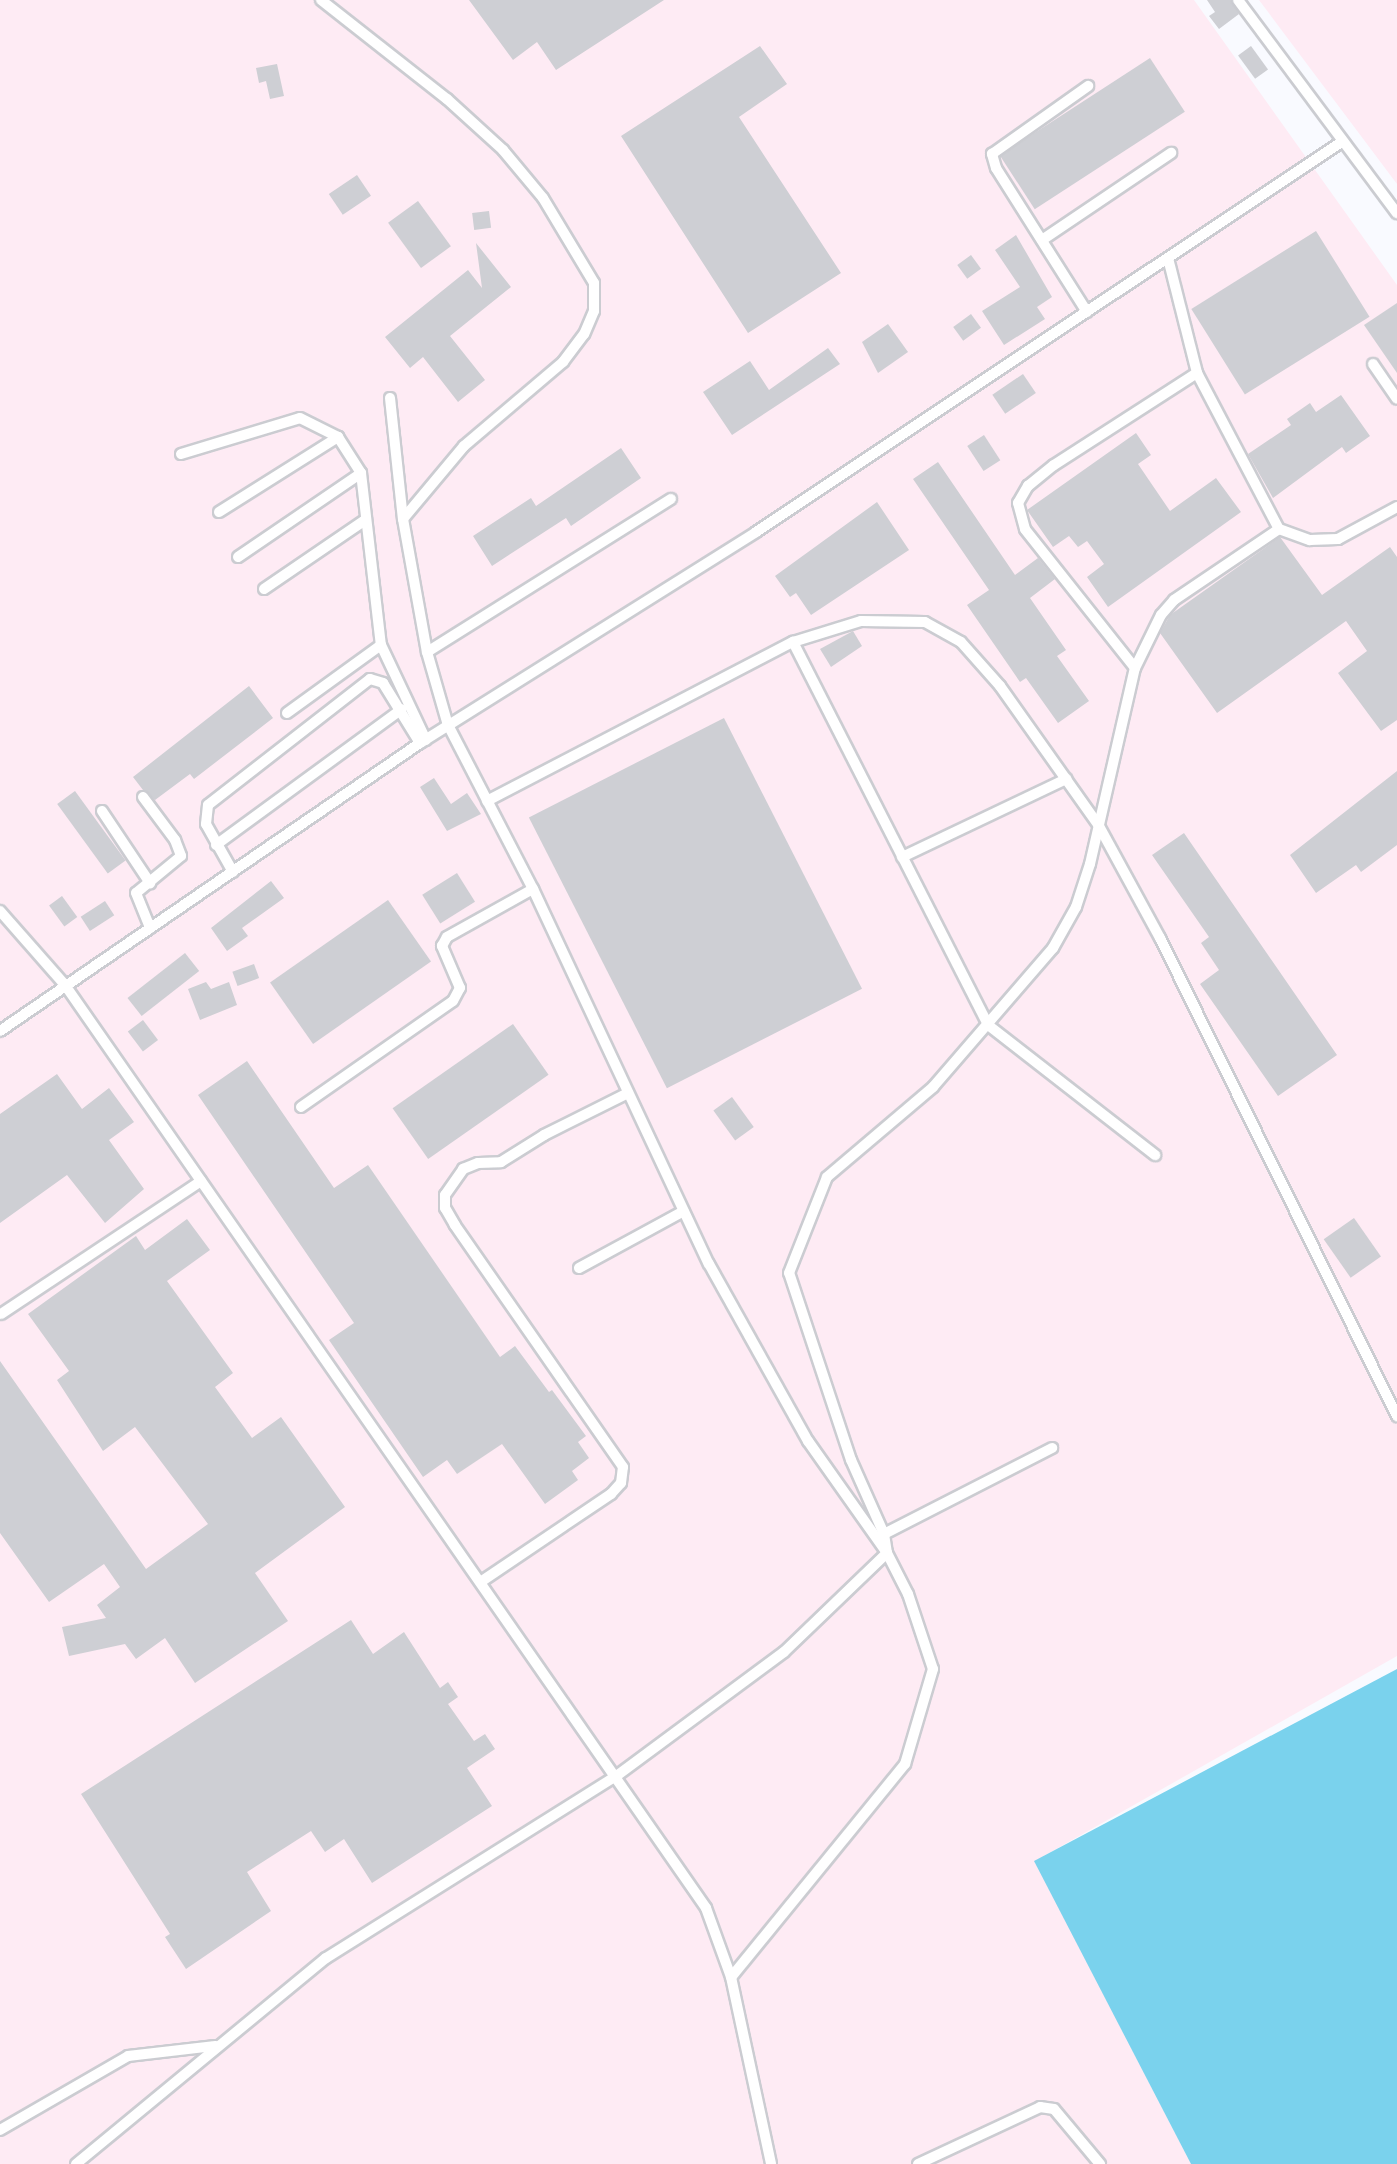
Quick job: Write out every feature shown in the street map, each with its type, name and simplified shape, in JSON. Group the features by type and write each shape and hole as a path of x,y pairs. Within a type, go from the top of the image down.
{"lane":[{"path":"321,0 447,99 503,150 543,198 594,283 594,311 584,334 563,362 464,446 403,519"},
{"path":"1238,0 1397,213"},
{"path":"1087,312 992,154 1088,86"},
{"path":"0,1031 448,725 756,532 1343,141"},
{"path":"1042,240 1171,153"},
{"path":"1168,258 1197,373 1279,529 1310,540 1338,539 1397,507"},
{"path":"1373,364 1397,399"},
{"path":"1135,668 1025,529 1018,503 1028,485 1054,466 1197,373"},
{"path":"390,398 403,519 427,652 448,725 533,889 684,1210 808,1441 887,1553 908,1594 933,1668 905,1764 731,1977"},
{"path":"181,454 300,418 338,437 361,473 381,645 423,742"},
{"path":"219,512 338,437"},
{"path":"238,557 361,473"},
{"path":"427,652 671,499"},
{"path":"264,589 365,520"},
{"path":"887,1553 884,1534 851,1460 789,1273 827,1177 933,1087 1053,948 1076,907 1099,826 1135,668 1154,624 1174,600 1279,529"},
{"path":"487,801 793,642 861,621 925,622 961,642 1000,686 1099,826 1160,938 1397,1416"},
{"path":"793,642 988,1025 1155,1155"},
{"path":"287,713 381,645"},
{"path":"233,872 216,845 205,812 211,800 370,679 383,683 423,742"},
{"path":"216,845 402,709"},
{"path":"902,857 1066,779"},
{"path":"143,797 175,840 181,856 136,893 150,928"},
{"path":"102,811 150,883"},
{"path":"301,1107 453,1001 460,988 442,946 447,937 533,889"},
{"path":"0,911 65,985 482,1581 706,1908 731,1977 771,2164"},
{"path":"482,1581 611,1494 621,1483 623,1466 455,1226 445,1208 445,1195 463,1169 478,1163 501,1162 544,1135 628,1093"},
{"path":"1,1314 201,1181"},
{"path":"579,1268 684,1210"},
{"path":"884,1534 1052,1448"},
{"path":"76,2164 326,1958 615,1777 784,1652 887,1553"},
{"path":"0,2130 128,2056 216,2046"},
{"path":"919,2164 1040,2106 1054,2109 1100,2164"}],"shaded area":[{"path":"0,0 1194,0 1397,285 1397,1656 1035,1861 1191,2164 0,2164"},
{"path":"1259,0 1397,0 1397,184"}],"water":[{"path":"1397,1669 1397,2164 1191,2164 1034,1861"}],"building":[{"path":"469,0 664,0 556,70 537,42 513,60"},
{"path":"1207,0 1231,0 1239,14 1219,29 1209,16 1215,12"},
{"path":"760,46 787,84 739,117 841,273 748,333 621,136"},
{"path":"1251,46 1268,69 1255,79 1238,55"},
{"path":"1150,58 1185,112 1035,209 1000,155"},
{"path":"277,64 284,96 270,99 266,81 259,83 256,68"},
{"path":"357,175 371,196 343,215 329,194"},
{"path":"418,201 451,246 421,268 388,223"},
{"path":"489,211 491,228 474,230 472,213"},
{"path":"1316,231 1370,317 1245,395 1191,309"},
{"path":"1016,235 1052,297 1037,307 1045,319 1004,345 982,311 1020,287 995,250"},
{"path":"476,243 511,287 450,336 485,380 458,402 423,357 410,368 385,337 468,270 482,288"},
{"path":"971,255 981,269 967,279 957,265"},
{"path":"1397,303 1397,373 1364,325"},
{"path":"971,314 981,328 963,341 953,327"},
{"path":"888,324 908,352 878,373 862,342"},
{"path":"828,348 840,364 732,435 703,392 750,361 769,390"},
{"path":"1023,374 1036,393 1005,414 992,395"},
{"path":"1341,395 1370,436 1346,453 1342,447 1273,498 1248,454 1291,425 1287,419 1310,403 1316,412"},
{"path":"1136,433 1151,455 1138,464 1170,511 1216,478 1241,512 1108,607 1087,577 1104,564 1087,541 1078,547 1069,536 1053,547 1027,510"},
{"path":"984,435 1000,460 984,471 967,446"},
{"path":"621,448 641,478 571,526 566,518 492,566 473,536 531,498 536,506"},
{"path":"938,462 1015,575 1038,558 1055,579 1030,598 1066,650 1057,656 1089,701 1058,723 1026,678 1020,682 967,605 989,590 913,479"},
{"path":"877,502 909,550 811,615 796,593 790,597 775,576"},
{"path":"1280,537 1322,595 1390,547 1397,557 1397,720 1381,731 1338,673 1367,651 1346,621 1217,713 1160,633 1170,615"},
{"path":"853,631 862,646 831,667 820,649"},
{"path":"249,686 273,718 194,779 190,774 155,800 143,790 133,777"},
{"path":"724,718 862,989 667,1088 529,817"},
{"path":"1397,771 1397,845 1361,872 1356,865 1316,893 1290,855"},
{"path":"434,778 451,804 467,793 481,814 447,831 420,787"},
{"path":"75,791 126,861 108,874 57,804"},
{"path":"1184,833 1337,1055 1278,1096 1200,984 1219,970 1201,943 1209,937 1152,855"},
{"path":"457,873 475,902 440,924 422,895"},
{"path":"271,881 284,898 242,928 248,936 227,951 211,928"},
{"path":"62,896 77,917 64,926 49,905"},
{"path":"388,900 431,961 313,1044 270,983"},
{"path":"105,901 114,915 90,931 81,917"},
{"path":"185,953 199,971 142,1016 127,998"},
{"path":"254,964 259,978 238,986 232,972"},
{"path":"206,982 211,989 229,982 237,1005 200,1020 188,989"},
{"path":"143,1020 158,1040 143,1051 128,1031"},
{"path":"513,1024 549,1075 428,1159 393,1108"},
{"path":"247,1061 334,1188 368,1165 500,1357 515,1346 549,1392 552,1390 586,1436 578,1442 589,1458 572,1471 578,1480 545,1504 502,1444 457,1474 447,1460 423,1477 329,1340 354,1323 198,1095"},
{"path":"57,1074 82,1109 109,1088 134,1122 109,1140 144,1189 105,1223 67,1175 0,1223 0,1114"},
{"path":"732,1097 754,1127 735,1140 713,1111"},
{"path":"1354,1218 1381,1257 1351,1278 1324,1239"},
{"path":"187,1219 210,1250 167,1281 233,1373 215,1387 252,1438 281,1417 345,1507 255,1573 288,1621 195,1683 165,1638 136,1659 125,1644 69,1656 62,1627 106,1618 97,1605 120,1587 104,1564 49,1602 0,1533 0,1361 146,1569 208,1524 135,1427 103,1451 57,1380 69,1371 28,1314 136,1236 145,1250"},
{"path":"351,1620 373,1654 404,1632 440,1688 448,1682 458,1697 448,1704 474,1741 485,1734 495,1749 467,1768 492,1806 372,1883 344,1839 325,1852 311,1831 247,1872 271,1911 186,1969 165,1937 170,1934 81,1794"}]}
